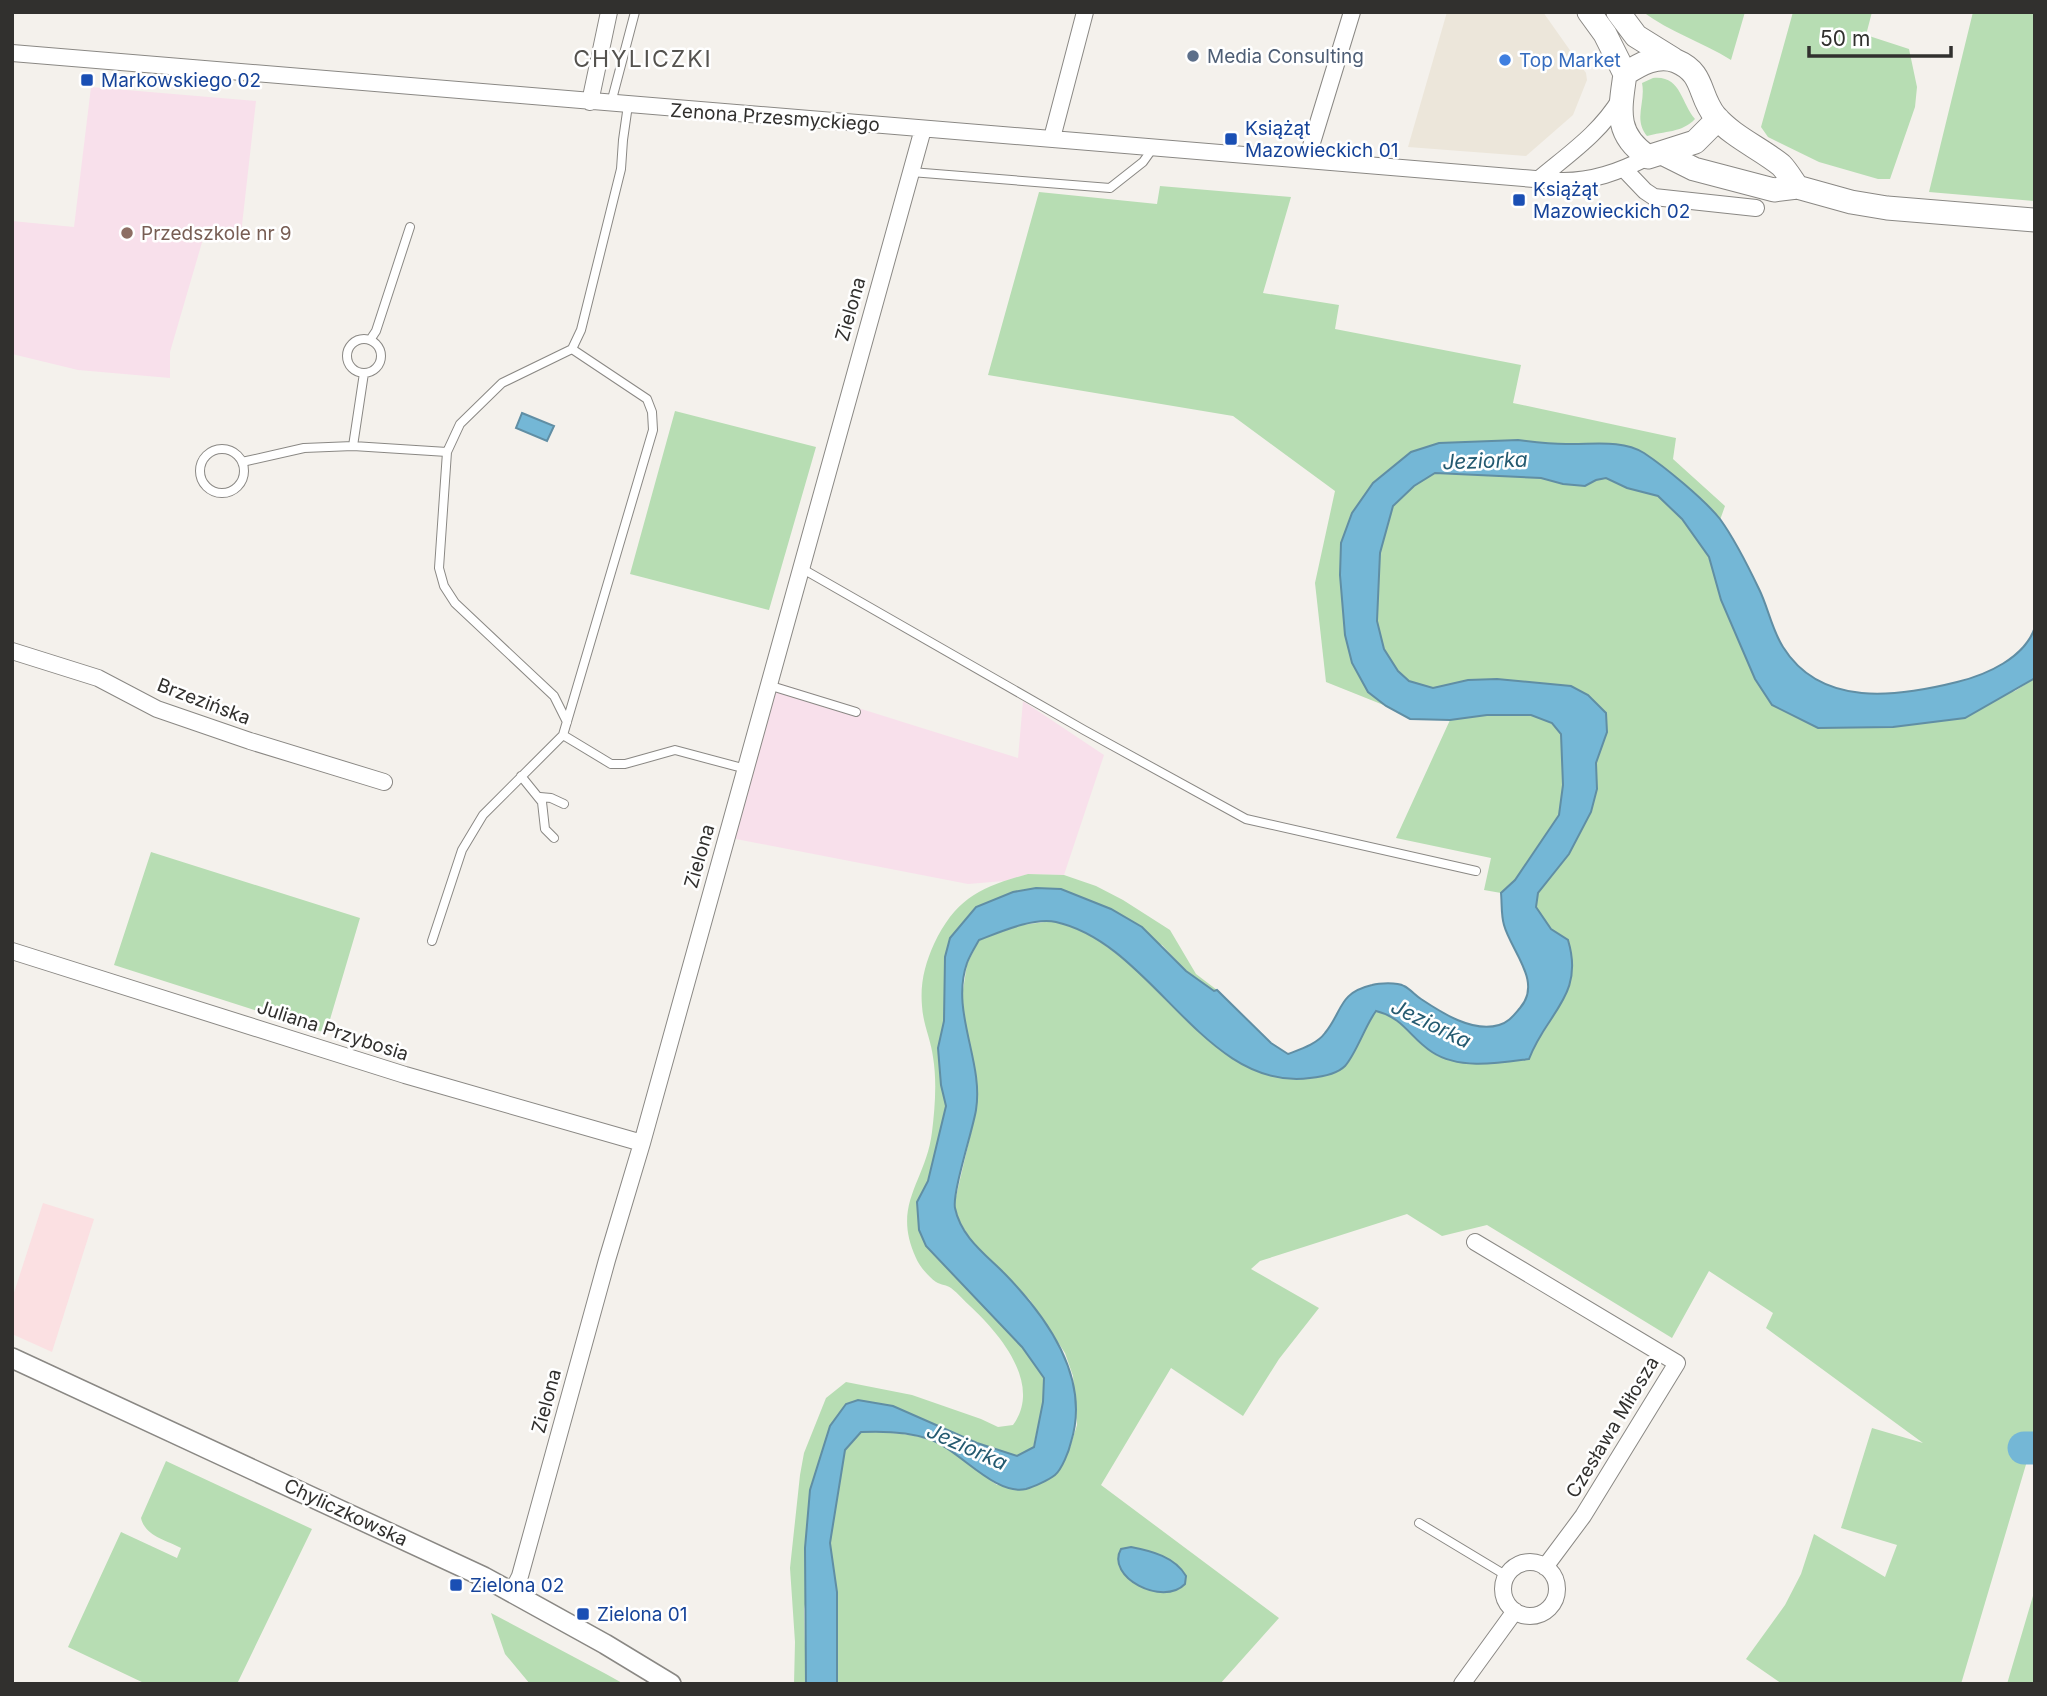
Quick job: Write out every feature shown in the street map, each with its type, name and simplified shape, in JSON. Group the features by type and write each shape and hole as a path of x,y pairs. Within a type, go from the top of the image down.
{"main road":[{"path":"1589,12 1605,34 1625,74 1621,114 1625,132 1635,149 1694,169 1774,190 1797,187 1851,202 1887,208 2035,220"},
{"path":"1618,12 1636,36 1693,71 1708,107 1718,120 1783,167 1797,187"},
{"path":"1625,74 1651,60 1673,60"},
{"path":"1656,156 1695,142 1718,120"}],"street":[{"path":"590,102 609,12"},
{"path":"1052,138 1086,12"},
{"path":"1307,159 1352,12"},
{"name":"Zenona Przesmyckiego","path":"12,53 1577,182 1593,180 1656,156"},
{"path":"1539,178 1594,134 1622,97"},
{"name":"Zielona","path":"512,1592 520,1576 596,1299 642,1144 923,129"},
{"path":"1624,169 1654,197 1756,208"},
{"name":"Brzezińska","path":"12,651 98,678 157,709 384,782"},
{"name":"Juliana Przybosia","path":"12,951 405,1075 642,1144"},
{"name":"Czesława Miłosza","path":"1475,1242 1678,1363 1583,1516 1545,1567"},
{"name":"Chyliczkowska","path":"12,1357 512,1592 671,1684"},
{"path":"1527,1563 1545,1567 1555,1580 1557,1588 1552,1604 1539,1614 1531,1616 1515,1612 1504,1597 1503,1588 1507,1576 1518,1565 1527,1563"},
{"path":"1462,1684 1515,1612"}],"lane":[{"path":"611,103 635,12"},
{"path":"567,722 554,696 455,603 444,586 439,568 447,452 460,424 502,383 572,349 581,330 621,169 628,105"},
{"path":"911,172 1110,188 1143,162 1153,147"},
{"path":"370,340 376,331 410,227"},
{"path":"360,339 370,340 378,346 381,360 376,369 364,373 352,367 348,351 360,339"},
{"path":"432,941 462,850 483,815 563,735 653,430 652,412 646,398 572,349"},
{"path":"353,446 364,373"},
{"path":"242,462 304,448 353,446 447,452"},
{"path":"213,450 232,451 242,462 243,477 232,491 214,492 201,478 200,465 213,450"},
{"path":"800,568 1246,819 1476,871"},
{"path":"768,685 856,712"},
{"path":"563,735 611,764 625,764 676,750 746,769"},
{"path":"521,776 540,797 545,829 554,838"},
{"path":"540,797 551,798 564,804"},
{"path":"1419,1523 1507,1576"}],"shaded area":[{"path":"1447,12 1543,12 1586,73 1587,80 1573,115 1526,156 1408,147"},
{"name":"Przedszkole nr 9","path":"91,87 256,101 240,243 226,238 203,239 170,352 170,378 78,370 12,354 12,221 74,227"},
{"path":"775,682 1018,758 1023,701 1104,755 1064,875 1028,874 1004,881 968,884 731,838"},
{"path":"43,1203 94,1219 52,1352 12,1334 12,1299"}],"green space":[{"path":"1643,12 1745,12 1731,60"},
{"path":"1793,12 1872,12 1866,35 1909,49 1917,87 1915,107 1890,179 1878,179 1819,162 1768,137 1761,127"},
{"path":"1973,12 2035,12 2035,201 1929,192"},
{"path":"1653,78 1662,78 1675,85 1695,119 1690,124 1647,136 1640,117 1642,83"},
{"path":"1160,186 1291,197 1263,293 1339,305 1335,329 1521,365 1513,403 1676,438 1673,459 1725,506 1720,520 1642,452 1616,444 1556,444 1518,440 1439,443 1411,452 1344,613 1346,641 1353,665 1366,686 1386,706 1326,682 1315,583 1335,491 1233,416 988,375 1039,192 1157,204"},
{"path":"675,411 816,447 769,610 630,574"},
{"path":"1434,473 1541,478 1585,486 1606,478 1627,488 1658,496 1682,519 1709,557 1721,600 1755,679 1772,705 1818,728 2015,691 2035,678 2035,1434 1961,1684 1782,1684 1746,1659 1785,1605 1801,1574 1814,1534 1885,1577 1897,1545 1841,1528 1872,1428 1923,1443 1766,1328 1773,1313 1709,1271 1672,1338 1487,1225 1442,1236 1407,1214 1260,1261 1251,1269 1319,1308 1279,1359 1243,1416 1171,1368 1101,1485 1279,1618 1220,1684 837,1684 837,1592 830,1543 845,1450 861,1431 903,1434 937,1442 955,1452 997,1485 1070,1447 1077,1425 1073,1376 1065,1353 1030,1300 974,1245 960,1222 954,1205 977,1107 962,997 967,964 979,940 1021,925 1053,921 1087,932 1130,964 1207,1039 1344,1067 1376,1011 1390,1014 1408,1029 1534,1046 1549,1024 1568,940 1551,929 1536,907 1538,893 1569,854 1597,789 1596,763 1599,750 1545,683 1468,680 1433,689 1409,681 1398,671 1384,649 1377,621 1380,553 1384,535 1393,506 1414,486"},
{"path":"1487,715 1531,715 1552,723 1561,734 1563,785 1559,815 1515,880 1501,893 1484,890 1491,858 1396,838 1450,720"},
{"path":"151,852 360,918 326,1033 114,965"},
{"path":"1028,874 1064,875 1096,886 1123,900 1170,930 1196,974 1217,990 1214,991 1186,971 1162,945 1013,892 976,907 950,938 945,957 944,1021 938,1048 946,1106 928,1181 917,1202 926,1246 1022,1347 1044,1378 1043,1402 1033,1448 1017,1456 846,1404 804,1609 806,1684 794,1684 795,1642 790,1568 800,1475 804,1453 826,1398 846,1382 912,1395 998,1427 1013,1425 1021,1409 1023,1393 1014,1360 993,1330 956,1292 936,1282 922,1268 909,1239 907,1223 912,1194 929,1150 934,1114 934,1066 922,998 928,959 942,928 961,905 983,890"},
{"path":"166,1461 312,1529 237,1684 146,1684 68,1647 121,1532 177,1558 181,1548 151,1533 141,1518"},
{"path":"2035,1589 2035,1684 2007,1684"},
{"path":"491,1613 624,1684 530,1684 505,1654"}],"water":[{"path":"522,413 554,426 547,441 516,428"},
{"name":"Jeziorka","path":"1518,440 1626,446 1644,453 1673,475 1720,519 1755,581 1783,647 1799,667 1818,680 1839,689 1886,694 1957,682 2003,664 2023,648 2035,627 2035,678 1965,718 1893,727 1818,728 1772,705 1755,679 1721,600 1709,557 1682,519 1658,496 1627,488 1606,478 1585,486 1541,478 1435,473 1414,486 1393,506 1380,553 1377,621 1384,649 1398,671 1409,681 1433,688 1468,680 1497,679 1571,686 1588,695 1606,713 1607,732 1596,763 1597,789 1591,812 1569,854 1538,893 1536,907 1551,929 1568,940 1572,959 1568,990 1529,1059 1479,1064 1443,1058 1424,1047 1393,1018 1376,1011 1342,1069 1310,1078 1273,1076 1239,1063 1209,1041 1122,958 1091,936 1047,921 1017,926 979,940 967,963 963,981 964,1018 976,1073 977,1092 976,1110 955,1208 968,1236 1021,1291 1062,1350 1075,1395 1076,1418 1071,1442 1063,1464 1055,1475 1029,1488 1014,1489 989,1479 929,1439 896,1432 861,1432 845,1450 830,1543 837,1592 837,1684 806,1684 805,1548 810,1490 830,1426 846,1404 858,1400 893,1406 977,1443 1017,1456 1034,1447 1043,1402 1044,1378 1022,1347 926,1246 919,1230 917,1202 928,1181 946,1106 938,1048 944,1021 945,957 950,938 976,907 1013,892 1036,888 1061,889 1111,909 1142,927 1186,971 1214,991 1217,990 1271,1043 1288,1054 1318,1040 1331,1025 1347,998 1361,988 1372,985 1401,985 1448,1015 1468,1024 1489,1027 1506,1022 1526,998 1527,977 1504,925 1501,893 1515,880 1559,815 1563,785 1561,734 1552,723 1531,715 1487,715 1450,720 1410,719 1386,706 1368,692 1352,663 1345,635 1340,575 1341,543 1352,513 1373,483 1411,452 1439,443"},
{"path":"1131,1547 1155,1553 1176,1564 1186,1576 1185,1584 1175,1590 1163,1592 1139,1586 1121,1570 1118,1559 1121,1549"}],"waterway":[{"path":"2024,1448 2035,1448"}],"place":[{"name":"Media Consulting","path":"1193,56"},
{"name":"Top Market","path":"1505,60"},
{"name":"Markowskiego 02","path":"87,80"},
{"name":"Książąt Mazowieckich 01","path":"1231,139"},
{"name":"Książąt Mazowieckich 02","path":"1519,200"},
{"name":"Przedszkole nr 9","path":"127,233"},
{"name":"Zielona 02","path":"456,1585"},
{"name":"Zielona 01","path":"583,1614"}],"district":[{"name":"CHYLICZKI","path":"643,59"}]}
